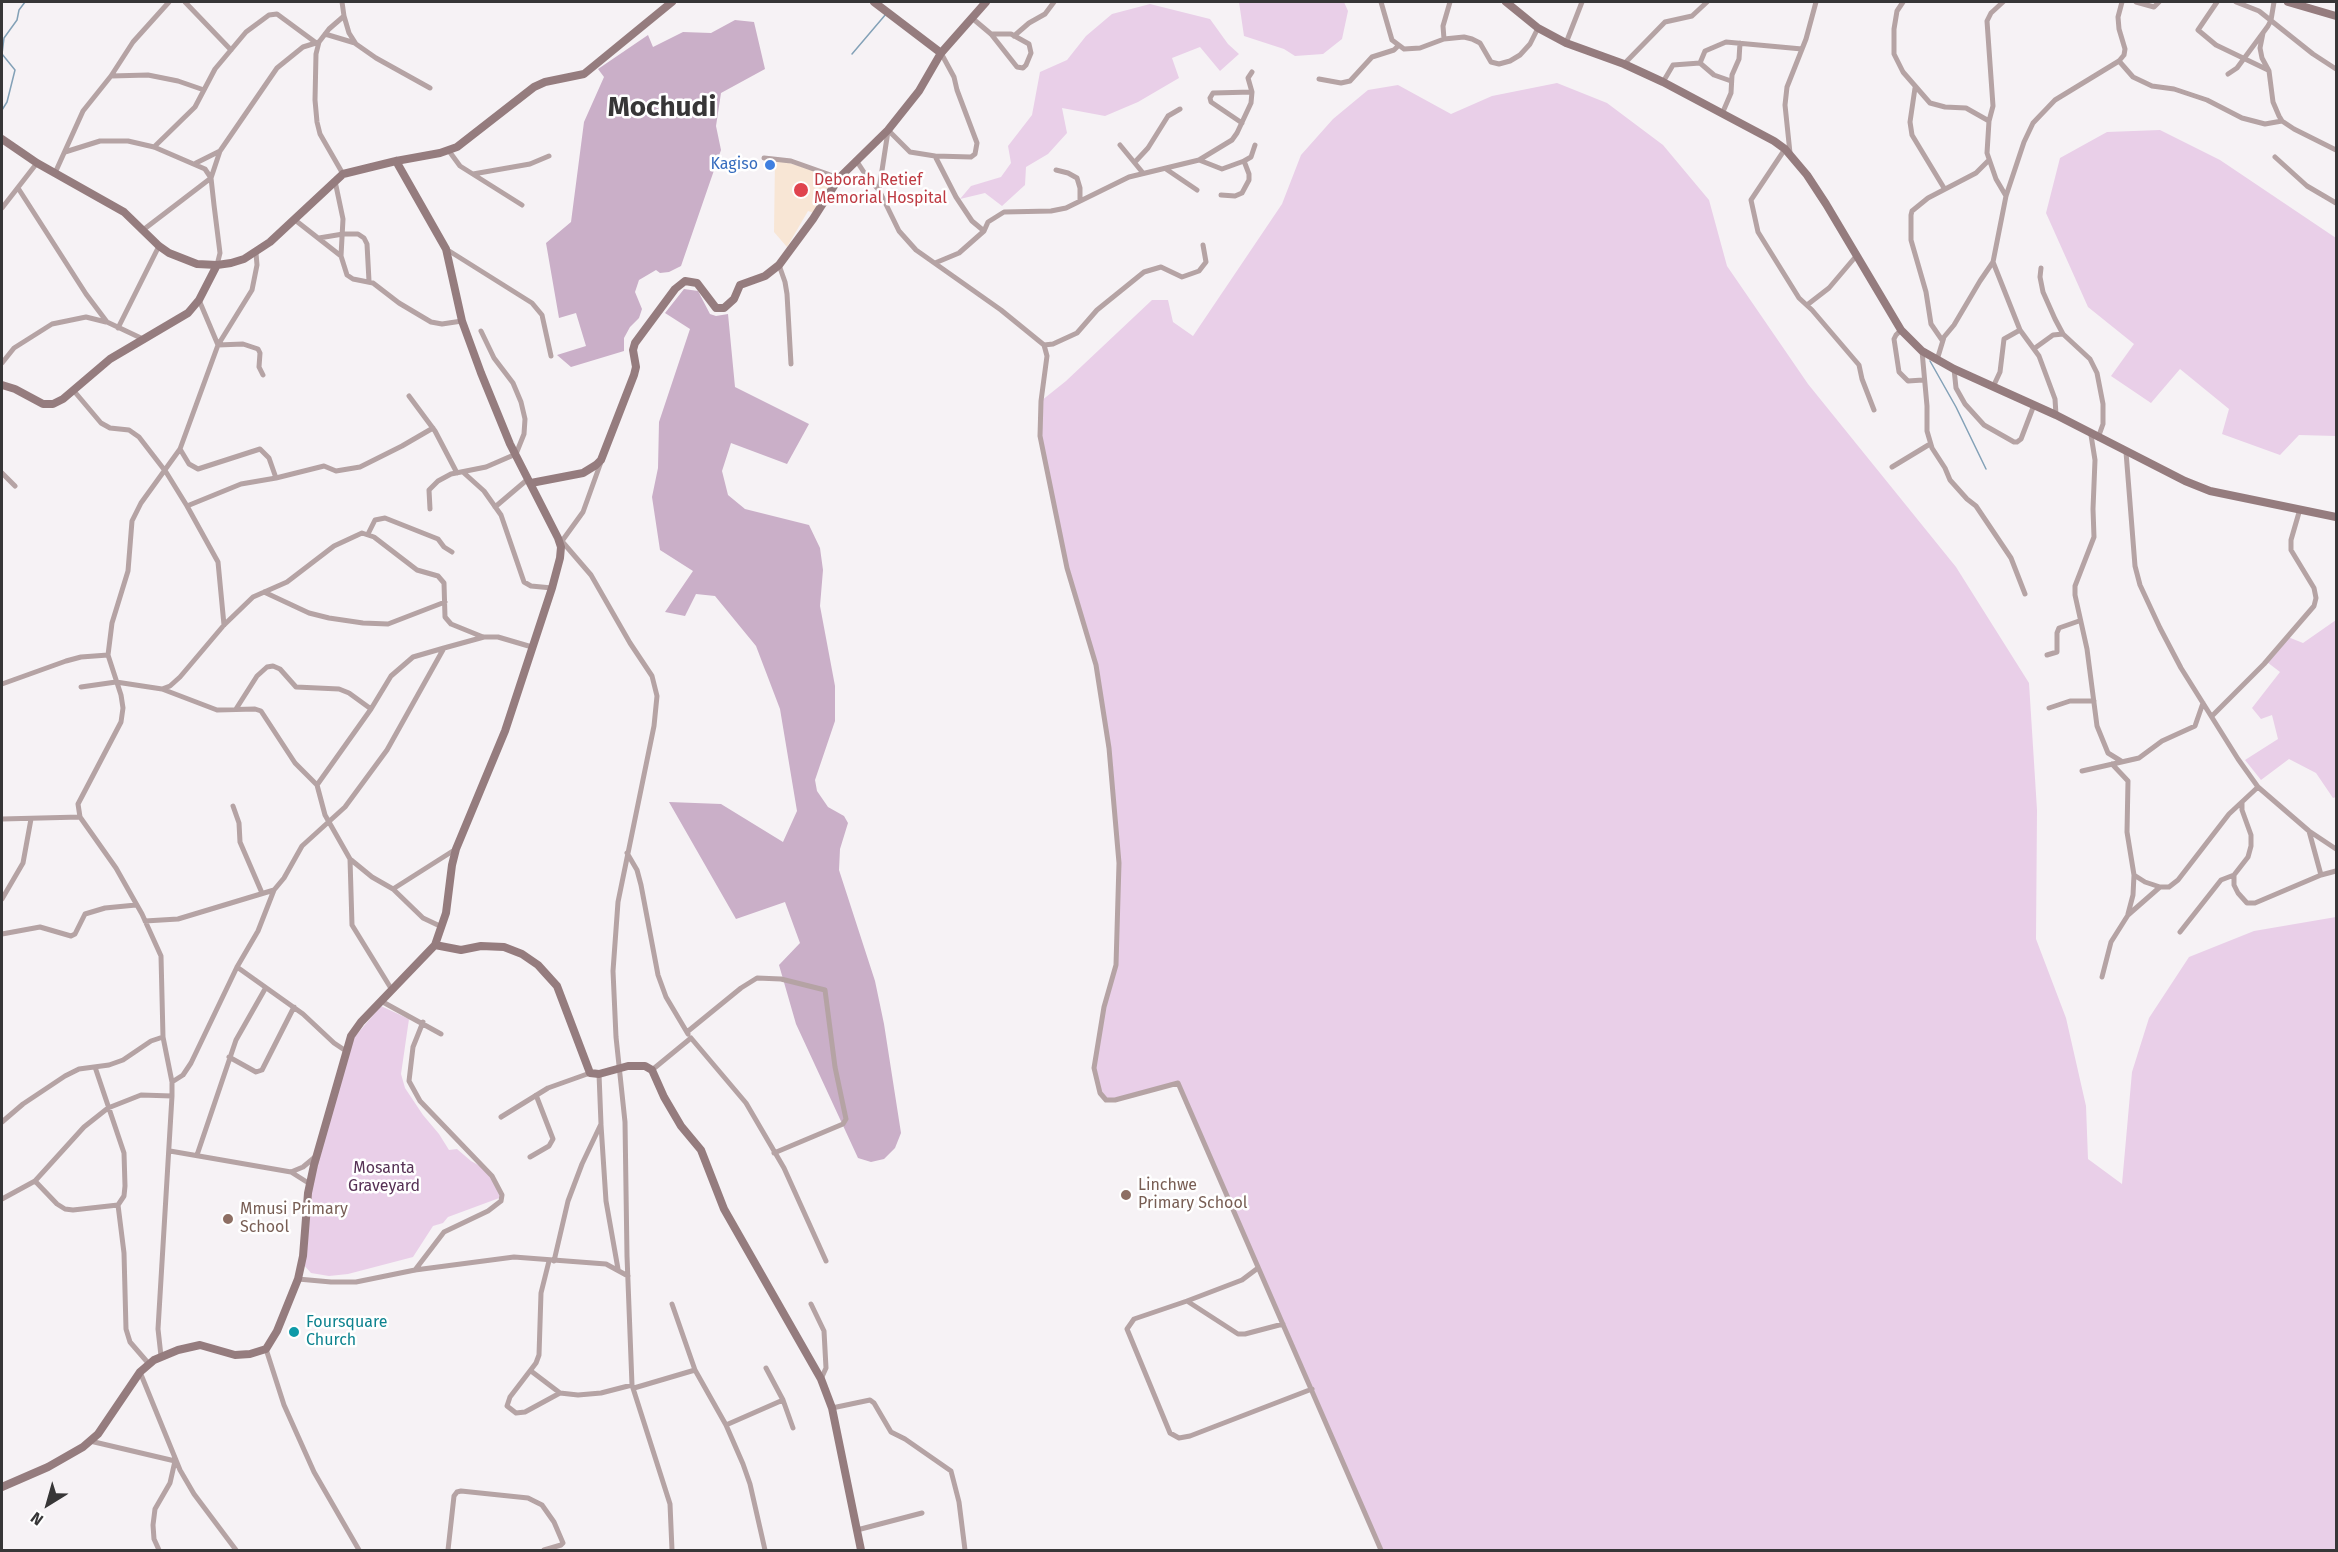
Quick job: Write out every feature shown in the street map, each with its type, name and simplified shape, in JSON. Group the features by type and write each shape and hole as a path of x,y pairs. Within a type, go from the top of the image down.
{"street":[{"path":"55,173 83,111 111,76 133,42 169,2"},
{"path":"185,2 231,50"},
{"path":"342,2 349,33 356,44"},
{"path":"2,139 37,163 124,212 159,246 188,261 217,265 237,262 256,253 343,174 396,160 449,151 471,138 534,87 545,82 584,74 672,2"},
{"path":"874,2 941,53 954,76 977,143 975,154 971,157 935,156 910,152 888,130"},
{"path":"2,1487 48,1467 90,1441 98,1434 140,1372 161,1356 200,1345 243,1356 266,1349 285,1316 298,1279 303,1256 310,1184 351,1036 435,945 442,927 456,849 506,731 552,588 560,558 560,539 584,512 601,460 634,375 635,343 675,289 685,281 698,283 716,308 724,308 734,299 740,285 765,276 778,265 813,219 838,178 888,130 919,91 941,53 986,2"},
{"path":"1014,36 1029,23 1045,14 1054,2"},
{"path":"1381,2 1392,40 1404,49 1420,48 1444,39 1464,37 1480,43 1491,62 1498,64 1520,55 1530,44 1538,28"},
{"path":"1444,39 1443,26 1450,2"},
{"path":"1506,2 1538,28 1566,43 1624,64 1664,82 1774,141 1787,151 1808,175 1901,330 1922,351 1954,369 2056,415 2126,452 2210,491 2337,517"},
{"path":"1566,43 1582,2"},
{"path":"1624,64 1665,22 1692,16 1706,2"},
{"path":"1816,2 1785,96 1787,151 1751,200 1760,234 1799,298 1859,365 1874,410"},
{"path":"1903,2 1895,19 1894,54 1903,72 1915,88 1934,105 1966,108 1989,121"},
{"path":"2003,2 1991,13 1987,21 1993,106 1989,121 1988,161 2006,196"},
{"path":"1937,360 1942,340 1993,262 2006,196 2024,142 2036,117 2055,100 2119,61 2125,49 2118,17 2122,2"},
{"path":"2136,2 2154,7 2159,2"},
{"path":"2217,2 2198,30 2216,45 2269,71"},
{"path":"2236,2 2253,8 2313,54 2337,69"},
{"path":"2228,74 2237,68 2263,33 2271,20 2274,2"},
{"path":"2288,2 2337,16"},
{"path":"154,147 191,111 215,69 246,32 269,15 277,14 317,42"},
{"path":"2,385 15,389 43,404 58,402 74,391 101,366 180,319 199,300 217,265 219,247 211,178 220,151 277,68 303,47 317,42 344,16"},
{"path":"972,18 991,34 1017,67 1023,68 1028,62 1031,47 1014,36 991,34"},
{"path":"2263,33 2260,48 2262,58 2269,71 2273,102 2282,121 2337,150"},
{"path":"325,34 356,44 430,88"},
{"path":"317,42 316,122 320,134 343,174"},
{"path":"1700,63 1705,51 1726,42 1802,50"},
{"path":"1722,114 1731,93 1731,81 1739,59 1740,43"},
{"path":"1319,79 1346,83 1354,79 1372,57 1394,50 1398,46"},
{"path":"2119,61 2133,77 2152,86 2174,89 2207,100 2242,118 2265,124 2282,121"},
{"path":"1664,82 1673,65 1700,63 1714,75 1731,81"},
{"path":"935,263 959,253 984,231 988,222 1005,212 1051,211 1066,208 1129,177 1199,160 1232,140 1251,103 1252,92 1248,78 1252,72"},
{"path":"111,76 148,75 178,81 204,90"},
{"path":"1915,88 1910,122 1912,135 1944,188"},
{"path":"1242,123 1211,102 1211,94 1252,92"},
{"path":"1135,162 1148,148 1168,116 1180,109"},
{"path":"879,189 888,130"},
{"path":"65,152 100,141 114,140 154,147 196,163 205,169 211,178"},
{"path":"1120,145 1143,173"},
{"path":"1199,160 1222,169 1251,157 1255,145"},
{"path":"196,163 220,151"},
{"path":"449,151 460,166 522,205"},
{"path":"473,174 530,164 549,156"},
{"path":"935,156 956,197 972,221 984,231"},
{"path":"2275,157 2307,186 2337,203"},
{"path":"764,158 792,161 838,178"},
{"path":"396,160 446,249 462,321 481,374 516,454 560,539 591,575 656,684 654,726 618,902 614,961 615,1020 626,1149 633,1387 670,1504 672,1551"},
{"path":"856,160 867,177 879,189 899,231 908,243 1044,345 1047,362 1041,400 1040,436 1068,568 1096,665 1109,748 1119,863 1116,965 1104,1007 1094,1068 1100,1093 1106,1100 1115,1100 1178,1083 1381,1551"},
{"path":"1221,195 1234,196 1242,193 1249,180 1244,161"},
{"path":"1942,340 1931,324 1926,292 1911,240 1912,211 1944,188 1976,173 1988,161"},
{"path":"2,208 37,163"},
{"path":"1166,169 1197,190"},
{"path":"1056,170 1077,178 1080,201"},
{"path":"143,230 211,178"},
{"path":"335,181 342,207 341,255 345,272 349,277 369,281 399,303 431,322 442,324 462,321"},
{"path":"18,188 86,294 107,322"},
{"path":"295,220 341,255"},
{"path":"319,238 343,234 358,234 364,238 367,244 369,281"},
{"path":"1044,345 1053,344 1077,333 1097,309 1144,272 1161,267 1182,277 1199,271 1206,262 1203,245"},
{"path":"118,328 159,246"},
{"path":"446,249 532,303 542,315 551,356"},
{"path":"161,1356 158,1329 170,1151 172,1082 163,1037 161,956 116,868 80,817 78,804 121,722 123,708 108,655 112,623 128,571 132,521 141,503 166,472 180,449 218,345 252,290 257,265 256,253"},
{"path":"1807,305 1829,288 1857,255"},
{"path":"1993,262 2020,330 2035,348 2055,399 2056,415"},
{"path":"778,265 786,288 791,364"},
{"path":"2041,268 2043,292 2063,334 2090,359 2097,373 2103,404 2103,424 2095,436 2094,537 2076,586 2079,621 2086,649 2097,726 2106,750 2121,762"},
{"path":"199,300 218,345"},
{"path":"2,363 14,348 52,324 86,317 107,322 143,339"},
{"path":"1901,330 1894,339 1901,376 1908,381 1923,380"},
{"path":"1993,387 2000,372 2004,339 2020,330"},
{"path":"430,509 429,490 438,481 457,473 486,467 516,454 524,434 525,419 521,402 513,383 494,358 481,331"},
{"path":"2035,348 2053,335 2063,334"},
{"path":"218,345 243,344 258,349 259,367 263,375"},
{"path":"1922,351 1923,380 1928,406 1927,431 1930,444 1950,480 1976,506 2011,558 2025,594"},
{"path":"1954,369 1956,388 1965,404 1984,425 2014,442 2021,439 2034,405"},
{"path":"74,391 106,427 133,432 166,472 188,506 219,562 224,625"},
{"path":"409,396 433,428 457,473"},
{"path":"188,506 241,484 324,466 336,471 360,467 402,447 433,428"},
{"path":"1892,467 1930,444"},
{"path":"180,449 189,464 198,469 260,449 269,458 276,478"},
{"path":"2126,452 2135,566 2140,585 2181,668 2258,787 2309,831 2337,849"},
{"path":"495,507 530,481 583,473 591,470 601,460"},
{"path":"2,473 15,486"},
{"path":"464,473 484,491 501,515 524,582 531,586 552,588"},
{"path":"2212,716 2264,664 2314,606 2316,598 2314,588 2291,550 2291,540 2300,509"},
{"path":"368,534 375,520 385,518 438,539 452,552"},
{"path":"162,689 170,686 180,677 224,625 253,597 287,582 334,546 362,533 368,534 417,570 438,576 444,583 445,616 451,624 484,637"},
{"path":"263,592 309,613 363,623 388,624 445,602"},
{"path":"2047,655 2057,652 2059,628 2079,621"},
{"path":"317,785 371,709 391,676 404,663 422,653 484,637 498,637 532,647"},
{"path":"172,1082 183,1076 191,1063 237,967 258,931 274,890 284,879 302,846 330,824 387,750 444,648"},
{"path":"2,684 72,659 108,655"},
{"path":"236,709 257,676 267,667 273,666 280,669 296,687 339,689 349,693 371,709"},
{"path":"81,687 116,682 162,689 217,710 255,709 261,711 295,763 317,785 325,815 350,859 372,877 393,889 423,918 442,927"},
{"path":"2049,708 2070,701 2094,701"},
{"path":"2082,771 2139,758 2162,741 2195,726 2198,723 2203,703"},
{"path":"2112,764 2128,781 2127,832 2134,875 2133,895 2128,915"},
{"path":"2134,875 2145,882 2160,887 2169,887 2178,879 2229,814 2258,787"},
{"path":"2180,932 2222,880 2234,875 2248,857 2251,835 2242,810 2242,802"},
{"path":"233,806 240,842 262,893"},
{"path":"2,819 80,817"},
{"path":"2,899 23,862 31,819"},
{"path":"2309,831 2321,874"},
{"path":"393,889 456,849"},
{"path":"627,853 637,870 658,975 666,997 691,1038 746,1103 784,1168 826,1261"},
{"path":"350,859 352,925 392,990"},
{"path":"2234,875 2234,885 2238,893 2247,903 2255,903 2321,874 2337,871"},
{"path":"2,884 9,888"},
{"path":"2102,977 2111,942 2128,915 2160,887"},
{"path":"145,921 178,919 274,890"},
{"path":"2,934 40,927 71,936 75,934 86,914 105,908 136,905"},
{"path":"435,945 461,950 482,946 504,947 522,954 537,965 557,986 595,1073 604,1136 606,1201 618,1269"},
{"path":"237,967 265,989 294,1007 346,1051"},
{"path":"687,1032 741,988 757,978 781,979 825,990 835,1067 846,1119 843,1124 774,1153"},
{"path":"198,1155 230,1057 265,989"},
{"path":"381,1001 423,1022 441,1034"},
{"path":"230,1057 256,1072 262,1070 294,1007"},
{"path":"415,1270 444,1232 488,1211 501,1201 502,1195 492,1176 420,1101 409,1081 413,1047 423,1022"},
{"path":"2,1122 23,1104 65,1076 79,1069 123,1060 151,1041 163,1037"},
{"path":"652,1070 691,1038"},
{"path":"501,1117 553,1086 620,1068 645,1066 652,1070 681,1126 701,1150 724,1209 821,1379 832,1408 861,1551"},
{"path":"95,1067 124,1153 124,1196 118,1205 124,1253 126,1329 130,1342 149,1364"},
{"path":"2,1199 35,1181 84,1127 108,1108 141,1095 172,1096"},
{"path":"530,1157 549,1146 553,1139 536,1095"},
{"path":"560,1393 525,1412 511,1411 507,1407 507,1401 531,1371 539,1355 541,1293 568,1201 601,1124"},
{"path":"170,1151 291,1172 310,1184"},
{"path":"291,1172 317,1155"},
{"path":"35,1181 57,1204 65,1209 118,1205"},
{"path":"298,1279 356,1282 415,1270 499,1258 606,1264 628,1276"},
{"path":"1258,1268 1242,1280 1134,1320 1127,1329 1170,1433 1179,1438 1190,1436 1312,1389"},
{"path":"1187,1301 1238,1334 1282,1324"},
{"path":"672,1304 694,1370 726,1425 750,1484 765,1551"},
{"path":"811,1304 824,1331 826,1368 821,1379"},
{"path":"266,1349 284,1405 314,1472 358,1551"},
{"path":"766,1368 783,1400 793,1428"},
{"path":"531,1371 560,1393 578,1395 633,1387 694,1370"},
{"path":"140,1372 176,1461 194,1494 236,1551"},
{"path":"726,1425 783,1400"},
{"path":"832,1408 870,1400 891,1432 951,1471 959,1502 965,1551"},
{"path":"90,1441 176,1461"},
{"path":"159,1551 154,1539 155,1509 170,1483 176,1461"},
{"path":"448,1551 454,1497 457,1492 461,1491 528,1498 542,1505 554,1522 562,1543 544,1551"},
{"path":"857,1530 922,1513"}],"shaded area":[{"path":"735,20 754,22 765,69 721,93 716,126 721,150 681,266 669,272 660,273 656,270 639,280 635,292 642,309 639,318 624,338 624,351 571,367 557,355 586,346 576,313 559,318 546,243 571,222 584,122 604,77 598,69 648,35 653,47 683,32 711,33"},
{"name":"Deborah Retief Memorial Hospital","path":"775,159 834,176 821,203 814,213 808,211 787,247 774,232"},
{"path":"684,289 698,291 710,314 716,316 728,314 735,387 809,424 787,464 731,443 722,471 728,495 745,509 809,525 820,548 823,570 820,606 835,686 835,721 815,780 817,791 828,807 844,816 848,823 840,849 839,870 875,981 901,1133 895,1148 884,1159 871,1162 858,1158 796,1024 779,965 800,943 785,902 736,919 669,802 721,804 783,842 797,811 780,709 756,646 715,596 696,594 685,616 665,612 693,571 660,550 652,497 658,468 659,422 690,329 665,313"}],"green space":[{"path":"1239,2 1344,2 1348,11 1342,39 1323,54 1295,56 1284,49 1244,36"},
{"path":"1150,4 1210,19 1228,44 1239,54 1220,71 1200,47 1172,58 1179,78 1138,102 1105,116 1062,108 1067,133 1048,154 1026,167 1025,185 1002,206 985,193 960,199 971,186 1001,177 1011,163 1008,146 1032,115 1040,72 1067,60 1086,36 1112,14"},
{"path":"1557,83 1607,103 1663,145 1709,200 1727,266 1808,384 1956,567 2029,683 2037,810 2036,939 2066,1018 2086,1106 2088,1159 2122,1184 2132,1072 2149,1018 2189,957 2254,931 2336,917 2336,1550 1381,1550 1178,1083 1106,1100 1100,1093 1094,1068 1097,1044 1114,974 1119,863 1113,794 1096,665 1067,568 1040,436 1041,401 1066,381 1152,300 1168,300 1173,322 1193,336 1282,204 1301,155 1333,119 1368,90 1398,85 1451,114 1492,96"},
{"path":"2160,130 2220,160 2336,238 2336,436 2299,435 2280,455 2222,434 2229,409 2180,369 2151,403 2111,376 2134,344 2088,307 2046,213 2060,158 2107,132"},
{"path":"2336,620 2336,797 2333,798 2316,773 2289,759 2261,780 2245,760 2278,739 2272,715 2261,719 2252,708 2280,672 2267,662 2288,637 2303,643"},
{"name":"Mosanta Graveyard","path":"381,1006 409,1019 401,1074 405,1088 449,1150 457,1149 485,1169 502,1197 448,1217 443,1223 433,1226 413,1257 348,1274 329,1276 311,1273 302,1263 308,1201 315,1169 352,1040"}],"waterway":[{"path":"2,110 7,102 15,70 2,54 4,38 17,20 19,10 25,2"},
{"path":"852,54 886,14"},
{"path":"1930,361 1956,407 1986,469"}],"place":[{"name":"Kagiso","path":"770,165"},
{"name":"Deborah Retief Memorial Hospital","path":"801,190"},
{"name":"Linchwe Primary School","path":"1126,1195"},
{"name":"Mmusi Primary School","path":"228,1219"},
{"name":"Foursquare Church","path":"294,1332"}],"district":[{"name":"Mochudi","path":"662,108"}]}
